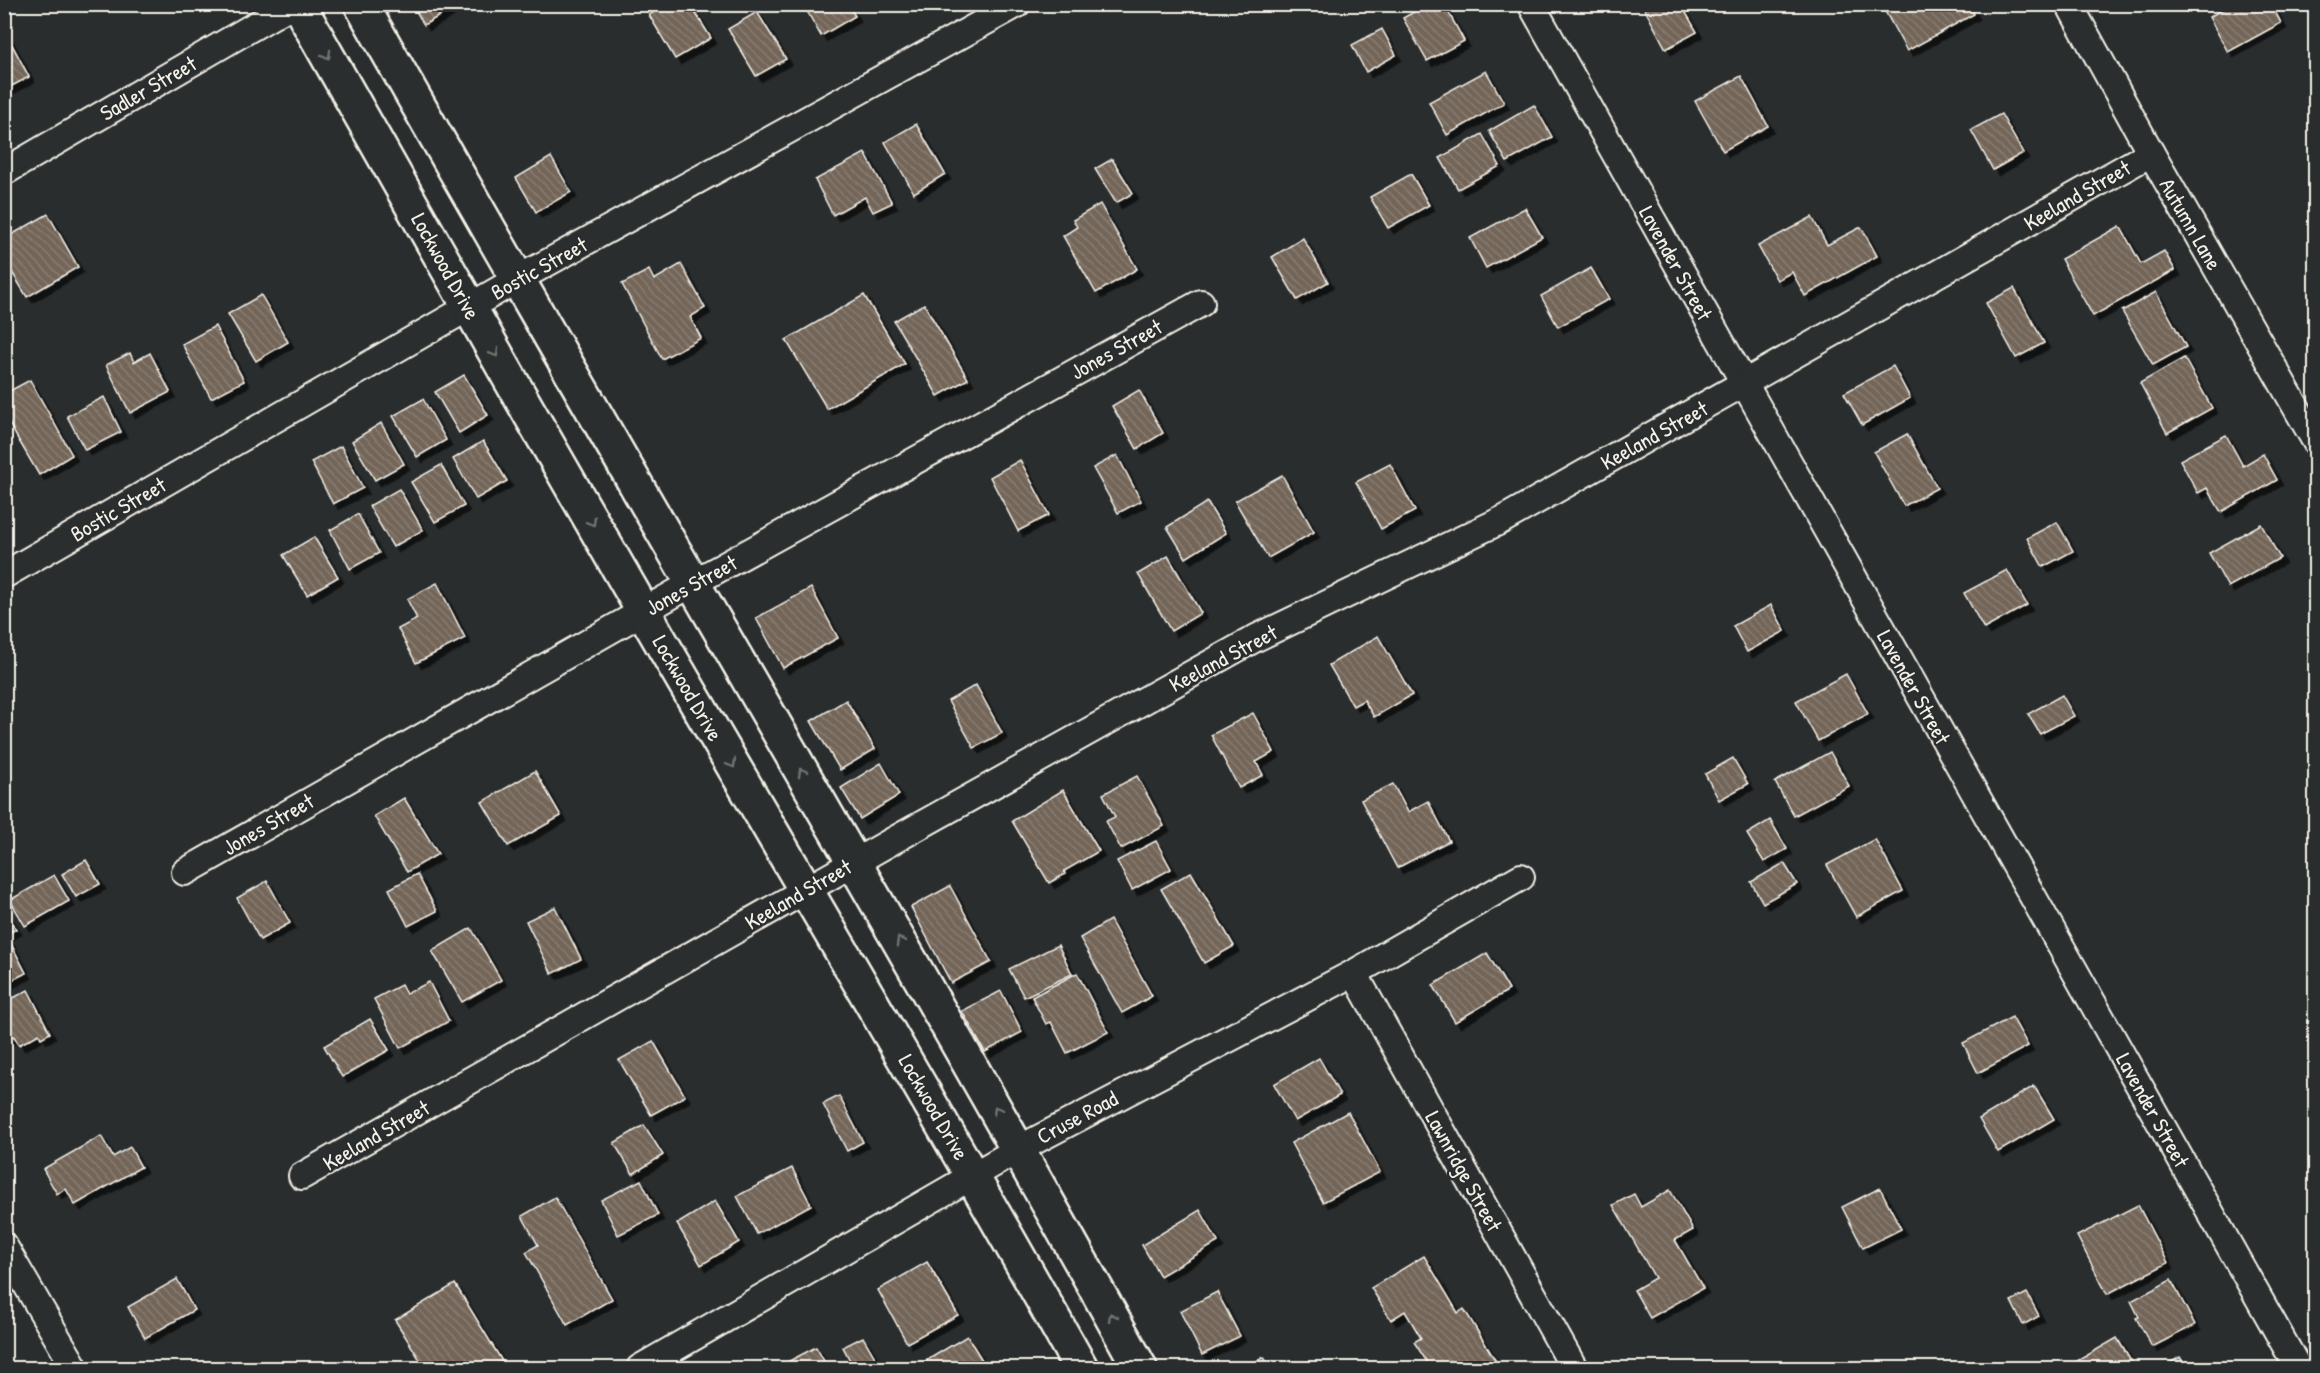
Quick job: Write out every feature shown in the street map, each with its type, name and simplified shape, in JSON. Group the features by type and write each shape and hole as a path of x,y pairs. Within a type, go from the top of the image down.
{"main road":[{"name":"Lockwood Drive","path":"298,4 643,612 973,1174 1081,1368"},
{"path":"361,4 516,280 1019,1149 1140,1368"}],"street":[{"name":"Sadler Street","path":"4,172 292,4"},
{"name":"Bostic Street","path":"4,575 468,307 1017,4"},
{"name":"Lavender Street","path":"1531,4 1743,385 2298,1368"},
{"name":"Autumn Lane","path":"2069,4 2316,442"},
{"name":"Keeland Street","path":"302,1176 1256,638 1502,520 2151,153"},
{"name":"Jones Street","path":"185,872 693,583 1200,303"},
{"name":"Cruse Road","path":"646,1367 973,1174 1354,973 1521,877"},
{"name":"Lawnridge Street","path":"1354,973 1574,1368"},
{"path":"4,1246 75,1368"}],"building":[{"path":"412,4 455,4 456,6 424,25"},
{"path":"667,4 690,4 711,38 675,59 649,15"},
{"path":"803,4 848,4 855,16 821,36"},
{"path":"1428,4 1444,4 1464,41 1427,61 1403,18"},
{"path":"1642,4 1684,4 1682,6 1697,32 1666,49"},
{"path":"1881,4 1969,4 1974,14 1907,51"},
{"path":"2232,4 2271,4 2281,23 2228,52 2209,17"},
{"path":"757,12 786,59 756,76 728,29"},
{"path":"1382,29 1396,55 1366,72 1352,45"},
{"path":"8,37 29,77 4,90 4,39"},
{"path":"1486,71 1504,103 1447,135 1429,102"},
{"path":"1741,76 1768,126 1723,151 1695,101"},
{"path":"1534,105 1552,137 1507,162 1489,131"},
{"path":"2001,114 2023,153 1993,170 1971,130"},
{"path":"916,124 945,174 914,193 885,142"},
{"path":"1482,134 1500,166 1458,189 1440,158"},
{"path":"865,153 892,203 873,212 865,197 833,215 815,180"},
{"path":"551,157 571,192 536,212 516,178"},
{"path":"1112,159 1133,193 1116,203 1095,169"},
{"path":"1411,174 1429,205 1388,228 1370,197"},
{"path":"1100,204 1137,269 1096,293 1063,236 1077,227 1073,220"},
{"path":"1525,208 1542,237 1486,268 1470,238"},
{"path":"48,214 78,267 27,297 4,259 4,239"},
{"path":"1812,217 1827,245 1861,227 1877,256 1805,296 1792,272 1777,280 1758,246"},
{"path":"2120,226 2141,264 2164,251 2175,270 2093,316 2061,259"},
{"path":"1303,238 1328,282 1297,300 1272,257"},
{"path":"681,264 705,308 690,317 701,338 662,359 622,284 649,270 654,280"},
{"path":"1591,268 1609,299 1558,327 1541,296"},
{"path":"2014,288 2044,343 2016,358 1986,303"},
{"path":"2156,292 2186,347 2153,365 2122,311"},
{"path":"261,295 288,342 256,361 228,314"},
{"path":"864,295 905,364 827,409 786,340"},
{"path":"924,304 968,379 938,396 894,321"},
{"path":"215,326 244,381 211,398 182,344"},
{"path":"130,353 134,362 150,353 170,392 130,413 106,365"},
{"path":"2184,358 2212,408 2167,433 2140,383"},
{"path":"1893,366 1910,398 1862,425 1844,393"},
{"path":"464,375 488,415 459,433 435,392"},
{"path":"30,380 72,455 39,475 4,415 4,394"},
{"path":"1139,390 1163,433 1137,449 1112,406"},
{"path":"104,397 121,432 85,450 67,416"},
{"path":"423,399 446,440 417,457 393,416"},
{"path":"381,423 404,464 375,480 352,441"},
{"path":"1907,434 1937,488 1904,506 1874,452"},
{"path":"2226,435 2243,466 2263,454 2277,480 2221,512 2207,488 2198,493 2180,460"},
{"path":"483,441 507,481 476,499 453,459"},
{"path":"341,446 363,488 333,504 311,462"},
{"path":"1117,455 1141,501 1118,513 1093,468"},
{"path":"1020,460 1049,515 1018,531 990,477"},
{"path":"1390,464 1415,511 1381,529 1356,482"},
{"path":"441,465 464,506 435,522 411,482"},
{"path":"1282,475 1314,532 1268,558 1235,501"},
{"path":"399,489 423,530 393,547 369,506"},
{"path":"1207,502 1226,533 1186,558 1167,527"},
{"path":"358,514 379,553 350,569 330,530"},
{"path":"2057,522 2073,551 2043,567 2027,538"},
{"path":"2261,524 2280,558 2228,587 2209,553"},
{"path":"314,537 338,577 307,595 283,555"},
{"path":"1168,556 1201,613 1171,631 1138,574"},
{"path":"2007,570 2027,605 1984,629 1964,593"},
{"path":"437,583 465,638 416,663 398,629 417,619 407,599"},
{"path":"811,588 838,638 783,668 756,618"},
{"path":"1771,605 1785,631 1747,652 1733,626"},
{"path":"1378,636 1412,695 1374,717 1364,700 1353,706 1329,665"},
{"path":"1846,674 1868,714 1818,741 1796,701"},
{"path":"976,685 1002,733 974,748 948,701"},
{"path":"2062,695 2074,716 2040,734 2028,714"},
{"path":"846,700 875,749 840,770 811,721"},
{"path":"1253,713 1274,752 1256,762 1263,775 1239,788 1211,735"},
{"path":"1830,752 1849,786 1794,816 1775,782"},
{"path":"1733,758 1748,784 1719,800 1705,774"},
{"path":"881,763 899,795 860,819 841,788"},
{"path":"535,771 561,816 508,846 482,802"},
{"path":"1137,776 1164,826 1121,849 1106,821 1115,817 1103,794"},
{"path":"1393,784 1408,812 1428,801 1449,841 1397,868 1361,800"},
{"path":"1063,790 1099,851 1064,871 1065,874 1049,883 1012,821"},
{"path":"404,798 438,854 407,872 374,816"},
{"path":"1770,820 1787,849 1764,862 1747,834"},
{"path":"1875,839 1903,891 1856,917 1827,865"},
{"path":"1156,841 1171,869 1132,890 1117,861"},
{"path":"86,860 100,884 76,897 62,874"},
{"path":"1784,863 1797,884 1763,903 1751,882"},
{"path":"1191,872 1234,946 1204,963 1161,889"},
{"path":"417,874 437,911 408,926 389,889"},
{"path":"54,875 69,901 25,926 10,900"},
{"path":"267,881 290,923 260,940 237,898"},
{"path":"950,886 991,962 951,983 911,907"},
{"path":"555,907 581,959 552,974 526,921"},
{"path":"4,909 16,929 4,936"},
{"path":"1110,920 1152,996 1122,1013 1080,938"},
{"path":"471,928 501,980 462,1002 432,951"},
{"path":"9,940 26,973 4,984 4,942"},
{"path":"1058,945 1072,974 1024,997 1009,969"},
{"path":"1487,953 1509,990 1455,1022 1433,985"},
{"path":"1077,973 1108,1032 1067,1053 1051,1022 1046,1024 1032,997"},
{"path":"429,982 449,1021 400,1048 374,999 401,985 406,994"},
{"path":"28,990 50,1033 41,1038 39,1034 19,1045 14,1036 4,1041 4,1003"},
{"path":"1001,991 1022,1032 985,1052 962,1011"},
{"path":"2012,1017 2028,1046 1978,1073 1963,1043"},
{"path":"370,1019 389,1050 342,1077 324,1046"},
{"path":"653,1041 685,1096 651,1115 619,1060"},
{"path":"1319,1058 1340,1095 1295,1121 1274,1084"},
{"path":"2034,1086 2054,1119 1998,1152 1979,1119"},
{"path":"839,1096 863,1142 847,1151 823,1104"},
{"path":"1348,1112 1380,1172 1323,1202 1291,1143"},
{"path":"644,1125 663,1155 633,1174 614,1143"},
{"path":"101,1136 113,1157 130,1147 141,1167 75,1205 66,1189 57,1194 43,1169"},
{"path":"792,1168 811,1205 757,1234 737,1196"},
{"path":"641,1180 658,1215 618,1235 601,1200"},
{"path":"1880,1188 1901,1229 1863,1248 1842,1207"},
{"path":"1670,1190 1693,1230 1675,1240 1703,1288 1650,1318 1634,1290 1655,1278 1613,1205 1634,1194 1641,1207"},
{"path":"555,1197 612,1299 567,1325 526,1252 538,1245 522,1216"},
{"path":"715,1201 739,1242 701,1265 677,1224"},
{"path":"2138,1205 2168,1263 2107,1294 2077,1236"},
{"path":"1200,1210 1218,1242 1160,1276 1142,1245"},
{"path":"1424,1256 1458,1313 1464,1309 1500,1368 1431,1368 1414,1342 1421,1338 1405,1311 1391,1320 1371,1288"},
{"path":"927,1262 958,1315 907,1343 878,1290"},
{"path":"177,1279 194,1310 145,1338 128,1307"},
{"path":"2171,1280 2195,1325 2152,1347 2136,1318 2139,1317 2131,1301"},
{"path":"455,1284 502,1361 490,1368 425,1368 395,1320"},
{"path":"1217,1292 1240,1336 1202,1355 1180,1311"},
{"path":"2027,1293 2039,1316 2023,1325 2011,1301"},
{"path":"967,1336 987,1368 914,1368"},
{"path":"863,1337 878,1363 867,1368 854,1368 843,1347"},
{"path":"2117,1338 2135,1368 2065,1368"},
{"path":"816,1347 828,1368 776,1368"},
{"path":"1264,1357 1270,1368 1244,1368"},
{"path":"2180,1357 2187,1368 2161,1368"}]}
